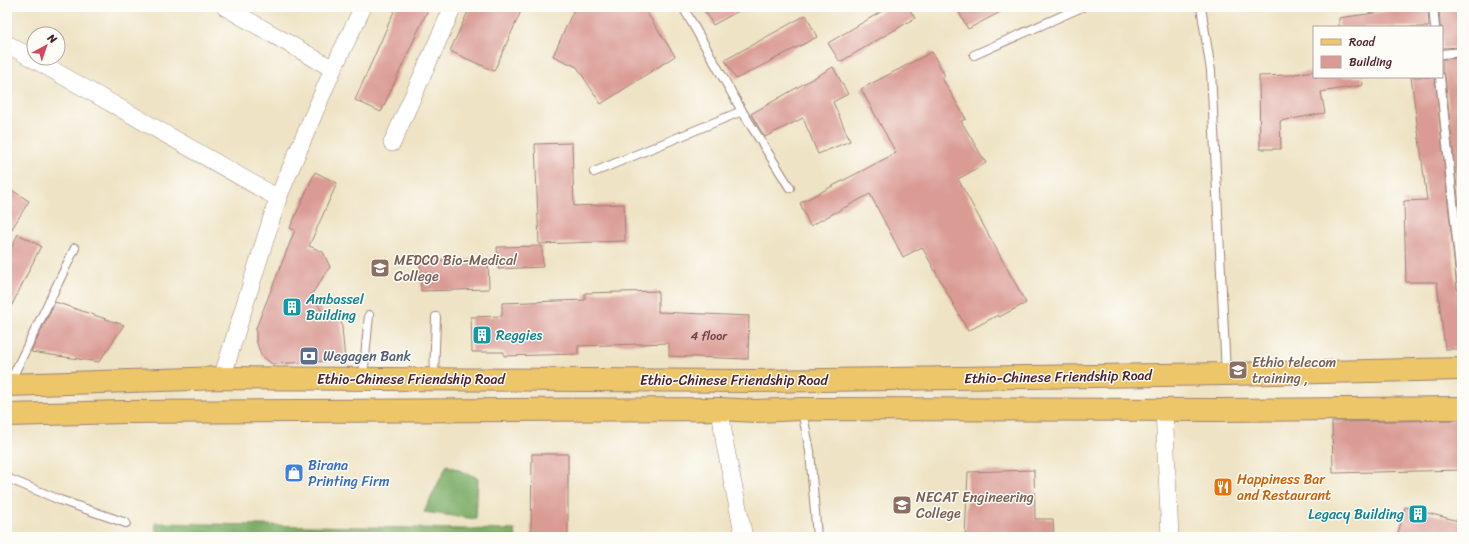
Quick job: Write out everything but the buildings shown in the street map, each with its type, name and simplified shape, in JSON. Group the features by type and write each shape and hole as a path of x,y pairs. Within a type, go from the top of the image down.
{"main road":[{"name":"Ethio-Chinese Friendship Road","path":"8,385 222,378 753,380 1227,374 1462,368"},
{"path":"753,380 755,410"},
{"name":"Ethio-Chinese Friendship Road","path":"7,415 132,412 720,409 1462,408"}],"street":[{"path":"225,7 334,69"},
{"path":"222,378 278,198 334,69 363,7"},
{"path":"392,143 453,7"},
{"path":"7,44 278,198"},
{"path":"720,409 725,444 744,537"},
{"path":"1164,409 1170,537"}],"lane":[{"path":"683,7 742,111 790,188"},
{"path":"974,55 1082,7"},
{"path":"1201,7 1210,71 1227,374"},
{"path":"1433,7 1435,26"},
{"path":"1443,54 1462,52"},
{"path":"1440,78 1462,288"},
{"path":"594,172 742,111"},
{"path":"8,385 75,248"},
{"path":"363,379 369,315"},
{"path":"434,379 436,317"},
{"path":"801,409 810,451 817,537"},
{"path":"7,478 60,500 126,523"}],"green space":[{"path":"447,465 478,478 476,519 424,512"},
{"path":"155,523 515,530 516,537 157,537"}],"place":[{"name":"MEDCO Bio-Medical College","path":"380,268"},
{"name":"Ambassel Building","path":"292,307"},
{"name":"Reggies","path":"482,335"},
{"name":"Wegagen Bank","path":"309,356"},
{"name":"Ethio telecom training ,","path":"1238,370"},
{"name":"Birana Printing Firm","path":"294,473"},
{"name":"Happiness Bar and Restaurant","path":"1223,487"},
{"name":"NECAT Engineering College","path":"902,505"},
{"name":"Legacy Building","path":"1418,514"}]}
